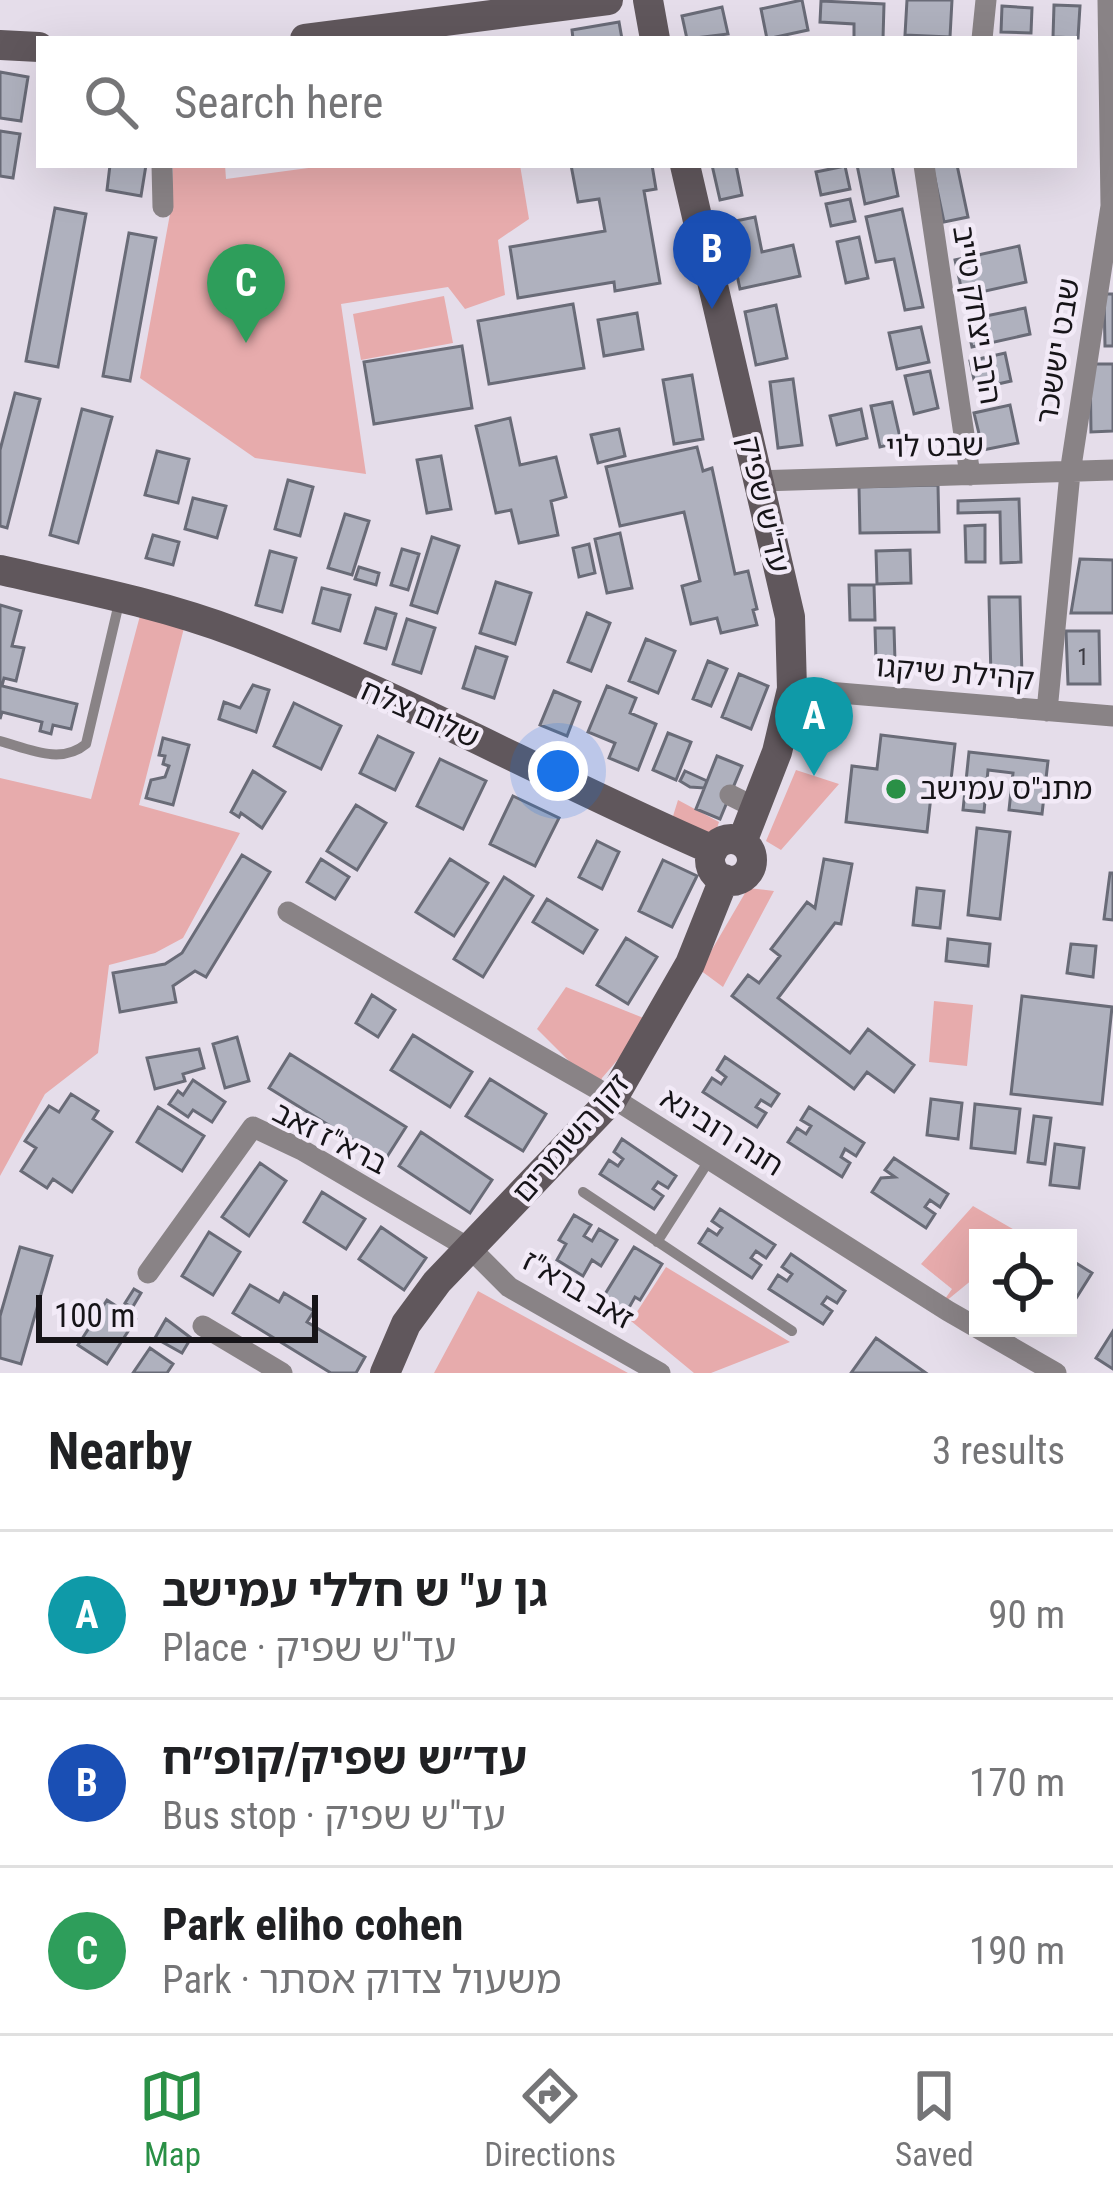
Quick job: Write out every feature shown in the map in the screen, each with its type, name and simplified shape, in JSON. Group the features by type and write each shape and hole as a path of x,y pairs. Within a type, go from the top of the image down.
{"street":[{"path":"328,36 608,0"},
{"path":"648,0 654,36"},
{"path":"982,36 986,0"},
{"name":"שבט יששכר","path":"1047,710 1070,473 1111,206 1108,0"},
{"path":"0,45 36,47"},
{"path":"162,168 163,207"},
{"name":"עד\"ש שפיק","path":"686,168 790,617 793,689 777,752 743,801 726,857"},
{"name":"הרב יצחק טייב","path":"924,168 970,475"},
{"name":"שבט לוי","path":"758,481 1113,470"},
{"name":"שלום צלח","path":"0,569 172,610 241,634 474,737 726,857"},
{"name":"שלום צלח","path":"0,590 60,599 120,598"},
{"name":"קהילת שיקגו","path":"793,689 1113,716"},
{"name":"זקן השומרים","path":"385,1373 406,1324 436,1282 472,1250 613,1098 690,964 726,857"},
{"name":"חנה רובינא","path":"288,912 613,1098 948,1311 1056,1373"},
{"name":"ברא\"ז זאב","path":"148,1273 253,1126 472,1250"},
{"name":"זאב ברא\"ז","path":"472,1250 509,1287 660,1373"},
{"path":"203,1326 282,1373"}],"lane":[{"path":"0,741 61,757 86,744 120,598"},
{"path":"657,1242 710,1159"},
{"path":"583,1192 792,1331"}],"shaded area":[{"path":"173,168 225,168 226,179 308,168 520,168 529,219 498,240 505,295 465,309 448,287 341,304 366,474 255,458 140,378 172,203"},
{"path":"444,296 453,343 361,360 353,314"},
{"path":"141,612 185,624 139,805 240,833 183,938 155,953 109,965 98,1053 45,1094 0,1176 0,778 91,799"},
{"path":"796,770 839,784 781,850 766,841"},
{"path":"678,800 719,822 710,849 669,829"},
{"path":"748,888 774,891 723,987 700,970"},
{"path":"566,987 651,1021 602,1078 598,1090 537,1029"},
{"path":"934,1001 973,1005 967,1066 929,1062"},
{"path":"973,1206 1013,1229 969,1229 969,1282 940,1306 952,1289 921,1264"},
{"path":"666,1267 790,1342 711,1373 694,1373 631,1321"},
{"path":"478,1291 628,1373 434,1373"}],"building":[{"path":"802,0 808,30 766,36 761,9"},
{"path":"907,0 952,0 950,36 905,35"},
{"path":"821,1 884,4 883,36 854,36 854,24 820,22"},
{"path":"1054,5 1080,6 1078,38 1053,36"},
{"path":"1002,6 1032,8 1031,33 1001,32"},
{"path":"722,7 728,34 686,36 682,16"},
{"path":"619,22 621,36 573,36 572,30"},
{"path":"0,72 28,77 21,121 0,118"},
{"path":"0,131 20,134 13,178 0,176"},
{"path":"110,168 146,168 141,196 107,190"},
{"path":"572,168 652,168 656,189 644,191 660,283 615,291 614,282 518,298 510,247 605,231 599,199 578,202"},
{"path":"713,168 737,168 742,195 720,200"},
{"path":"845,168 850,189 821,195 816,172"},
{"path":"858,168 893,168 898,196 865,204"},
{"path":"933,168 958,168 968,217 944,222"},
{"path":"850,199 855,221 831,226 826,204"},
{"path":"55,208 86,214 58,367 26,361"},
{"path":"902,209 923,307 905,310 894,259 876,262 866,217"},
{"path":"755,217 762,252 793,245 800,276 740,289 726,223"},
{"path":"129,233 156,238 130,381 103,376"},
{"path":"859,237 868,278 846,283 837,242"},
{"path":"1019,246 1026,282 963,296 955,260"},
{"path":"1104,294 1113,294 1113,346 1105,346"},
{"path":"573,304 584,368 489,384 478,321"},
{"path":"776,305 787,358 756,365 745,312"},
{"path":"1025,308 1030,334 972,347 966,320"},
{"path":"637,313 643,349 604,356 598,320"},
{"path":"921,327 929,362 897,369 889,333"},
{"path":"462,346 472,408 374,424 364,362"},
{"path":"1005,353 1011,381 976,389 970,361"},
{"path":"1090,364 1113,364 1113,431 1091,432"},
{"path":"930,371 938,408 914,414 905,376"},
{"path":"692,375 703,439 674,444 663,380"},
{"path":"793,379 802,445 778,448 770,382"},
{"path":"15,393 40,399 7,528 0,526 0,450"},
{"path":"892,402 901,442 880,447 871,406"},
{"path":"1010,405 1018,443 983,450 974,413"},
{"path":"82,409 112,417 78,543 50,535"},
{"path":"861,409 867,438 837,445 830,416"},
{"path":"510,418 520,465 556,457 566,497 551,501 558,535 519,543 511,510 496,513 476,426"},
{"path":"619,429 625,456 598,463 591,435"},
{"path":"697,447 703,471 712,468 735,574 748,571 757,625 721,633 717,618 691,624 682,586 700,581 684,512 620,526 606,467"},
{"path":"157,451 189,459 178,503 145,495"},
{"path":"441,456 451,509 427,513 417,460"},
{"path":"288,480 313,487 300,536 275,529"},
{"path":"938,485 939,532 860,533 859,487"},
{"path":"193,498 226,506 217,538 185,529"},
{"path":"1019,499 1021,562 1001,563 1000,512 958,513 958,501"},
{"path":"345,514 369,521 352,575 328,568"},
{"path":"985,525 985,562 966,562 965,526"},
{"path":"620,533 632,588 607,593 595,539"},
{"path":"153,535 179,542 173,565 146,558"},
{"path":"432,537 459,546 437,613 411,605"},
{"path":"589,544 595,573 579,577 573,548"},
{"path":"402,549 419,554 408,590 391,585"},
{"path":"910,550 911,583 877,584 876,551"},
{"path":"270,551 296,558 282,612 256,605"},
{"path":"1080,559 1113,560 1113,613 1071,613"},
{"path":"359,567 379,573 376,585 355,579"},
{"path":"496,582 531,593 515,644 480,633"},
{"path":"849,585 874,585 875,620 850,620"},
{"path":"322,588 350,595 340,631 313,623"},
{"path":"989,597 1020,597 1022,677 991,677"},
{"path":"0,605 21,611 12,646 24,648 16,681 4,678 2,686 77,704 71,729 53,725 51,734 40,731 42,722 2,712 0,719"},
{"path":"376,608 396,614 386,649 365,643"},
{"path":"587,613 610,623 591,671 568,662"},
{"path":"407,619 435,628 421,673 393,664"},
{"path":"875,628 894,628 895,661 876,661"},
{"path":"1066,631 1099,631 1100,684 1068,684"},
{"path":"646,639 675,651 658,693 629,681"},
{"path":"476,647 507,657 494,698 463,688"},
{"path":"708,661 727,669 711,706 693,699"},
{"path":"739,674 768,686 751,729 722,717"},
{"path":"253,685 269,690 256,732 219,719 224,702 240,708"},
{"path":"607,686 636,698 630,713 656,724 638,770 609,758 615,743 588,732"},
{"path":"554,691 580,702 567,736 540,725"},
{"path":"294,703 341,726 321,769 274,746"},
{"path":"668,733 691,742 676,780 653,770"},
{"path":"881,735 955,744 950,789 932,787 927,832 846,822 852,766 877,769"},
{"path":"378,736 413,753 395,790 360,773"},
{"path":"163,738 189,745 173,805 146,798 151,780 165,777 169,766 163,764 165,756 159,755"},
{"path":"969,752 1048,761 1042,814 1009,810 1013,773 988,770 984,812 963,810"},
{"path":"717,756 742,766 720,819 696,809"},
{"path":"440,759 486,781 463,829 417,806"},
{"path":"253,771 285,792 262,828 241,813 239,817 231,812"},
{"path":"685,771 707,781 704,788 680,781"},
{"path":"513,796 559,818 535,866 490,844"},
{"path":"356,805 386,823 357,870 327,851"},
{"path":"977,828 1010,832 1000,919 968,915"},
{"path":"597,841 619,852 602,889 579,877"},
{"path":"242,855 270,872 206,977 195,971 173,986 176,1002 120,1012 113,973 165,964 182,953"},
{"path":"321,859 349,877 335,899 307,882"},
{"path":"450,859 488,883 454,936 416,912"},
{"path":"824,859 852,864 841,924 835,923 778,998 850,1053 868,1029 914,1065 894,1092 867,1072 854,1089 732,996 748,975 759,983 780,956 771,949 807,902 815,908"},
{"path":"663,860 697,876 672,927 639,911"},
{"path":"1113,873 1113,920 1104,919"},
{"path":"504,877 533,896 483,977 454,959"},
{"path":"917,888 944,891 940,928 913,925"},
{"path":"547,899 597,930 583,953 533,922"},
{"path":"626,938 657,957 628,1004 597,985"},
{"path":"948,939 990,944 988,966 946,961"},
{"path":"1071,944 1096,946 1093,977 1067,973"},
{"path":"372,995 395,1010 378,1037 356,1023"},
{"path":"1022,996 1112,1007 1102,1104 1011,1094"},
{"path":"413,1035 472,1072 450,1107 391,1070"},
{"path":"237,1037 249,1081 225,1088 213,1044"},
{"path":"199,1049 204,1068 183,1074 185,1081 155,1089 147,1058"},
{"path":"290,1054 406,1127 385,1160 269,1088"},
{"path":"725,1057 779,1094 771,1106 761,1100 756,1107 766,1113 757,1127 703,1092 712,1078 721,1084 726,1077 717,1070"},
{"path":"490,1079 546,1114 523,1151 466,1116"},
{"path":"193,1080 225,1102 212,1122 193,1110 188,1117 169,1104"},
{"path":"71,1094 98,1111 93,1119 112,1132 72,1192 53,1179 47,1188 21,1171 36,1148 25,1141 49,1106 59,1112"},
{"path":"931,1099 962,1103 958,1139 927,1135"},
{"path":"975,1104 1020,1109 1015,1153 971,1148"},
{"path":"158,1107 204,1136 182,1171 137,1142"},
{"path":"809,1107 864,1143 856,1156 845,1149 841,1157 850,1163 842,1177 788,1142 797,1128 806,1134 811,1126 801,1120"},
{"path":"1034,1116 1051,1118 1045,1164 1028,1162"},
{"path":"421,1132 492,1180 470,1213 399,1166"},
{"path":"622,1139 676,1176 668,1188 658,1182 653,1189 663,1196 654,1209 600,1174 609,1160 618,1166 623,1159 614,1152"},
{"path":"1055,1144 1084,1148 1079,1188 1050,1185"},
{"path":"894,1158 948,1194 940,1207 930,1200 925,1207 935,1214 926,1228 872,1192 881,1178 895,1177 885,1170"},
{"path":"260,1163 286,1181 249,1236 222,1217"},
{"path":"322,1192 365,1219 346,1249 304,1222"},
{"path":"720,1209 775,1245 766,1258 756,1251 751,1258 761,1265 752,1278 699,1243 708,1229 717,1235 722,1228 712,1221"},
{"path":"574,1215 591,1225 584,1236 592,1241 599,1229 617,1240 601,1266 592,1260 583,1276 557,1260 566,1244 559,1240"},
{"path":"381,1227 426,1258 404,1290 359,1259"},
{"path":"209,1232 240,1252 213,1295 182,1276"},
{"path":"20,1247 52,1256 21,1364 0,1358 0,1316"},
{"path":"634,1247 662,1264 626,1313 602,1299"},
{"path":"791,1254 845,1291 837,1303 827,1297 822,1304 832,1311 823,1324 769,1289 778,1275 787,1281 792,1274 782,1267"},
{"path":"1077,1264 1092,1273 1077,1297"},
{"path":"250,1285 279,1302 284,1293 314,1311 307,1322 365,1357 356,1373 331,1373 233,1313"},
{"path":"134,1289 141,1293 132,1308 125,1303"},
{"path":"107,1300 136,1319 107,1364 78,1345"},
{"path":"166,1319 191,1338 182,1353 155,1338"},
{"path":"1113,1331 1113,1369 1096,1358"},
{"path":"876,1338 926,1373 851,1373"},
{"path":"150,1348 173,1364 167,1373 133,1373"}],"place":[{"name":"עד״ש שפיק/קופ״ח","path":"712,309"},
{"name":"Park eliho cohen","path":"246,343"},
{"name":"גן ע\" ש חללי עמישב","path":"814,776"},
{"name":"מתנ\"ס עמישב","path":"896,789"}]}
